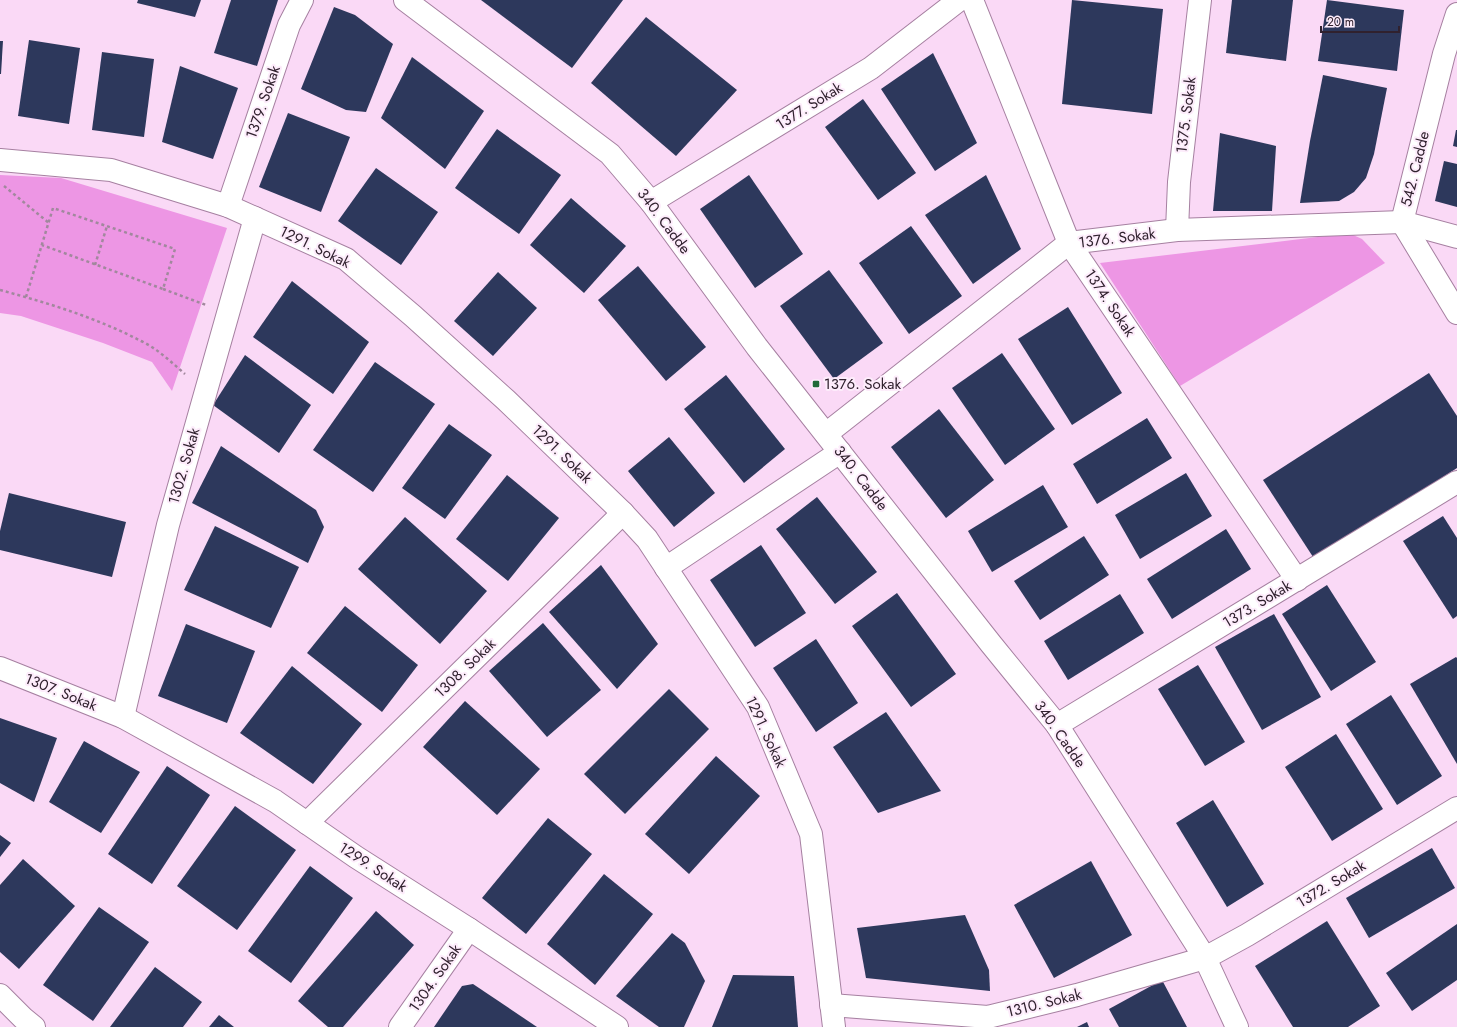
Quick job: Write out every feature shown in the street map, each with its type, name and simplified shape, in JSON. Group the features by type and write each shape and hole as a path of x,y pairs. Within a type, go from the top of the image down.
{"street":[{"name":"1379. Sokak","path":"228,206 289,25 302,0"},
{"name":"340. Cadde","path":"405,0 475,51 610,154 652,202 752,340 991,644 1057,725 1205,958 1237,1027"},
{"name":"1377. Sokak","path":"652,202 871,68 959,0"},
{"name":"1374. Sokak","path":"972,0 1069,243 1297,580"},
{"name":"1375. Sokak","path":"1176,230 1179,182 1200,0"},
{"name":"542. Cadde","path":"1457,14 1450,56 1402,222 1457,313"},
{"name":"1291. Sokak","path":"0,160 111,170 228,206 346,259 413,316 506,400 623,513 647,539 758,707 811,834 834,1027"},
{"name":"1302. Sokak","path":"123,716 168,525 255,218"},
{"name":"1376. Sokak","path":"826,434 1069,243 1176,230 1402,222 1457,236"},
{"path":"666,568 840,452"},
{"name":"1373. Sokak","path":"1057,725 1457,482"},
{"name":"1308. Sokak","path":"307,823 623,513"},
{"name":"1307. Sokak","path":"0,668 123,716"},
{"name":"1299. Sokak","path":"123,716 275,801 356,857 469,928 617,1027"},
{"name":"1372. Sokak","path":"1205,958 1454,817"},
{"name":"1304. Sokak","path":"400,1027 469,928"},
{"name":"1310. Sokak","path":"831,1005 988,1017 1077,995 1205,958"},
{"path":"0,995 24,1024"}],"path":[{"path":"0,182 49,222"},
{"path":"26,297 53,208 175,250 163,290"},
{"path":"95,265 107,226"},
{"path":"42,246 228,312"},
{"path":"0,290 51,304 142,341 164,356 205,393"}],"shaded area":[{"path":"0,175 61,178 227,228 172,391 152,362 103,343 21,316 0,313"},
{"path":"1351,234 1362,239 1385,263 1180,386 1100,263 1334,235"}],"building":[{"path":"138,0 201,0 195,17 137,3"},
{"path":"231,0 278,0 257,66 214,53"},
{"path":"481,0 623,0 572,68"},
{"path":"1072,0 1163,9 1152,114 1062,104"},
{"path":"1232,0 1293,0 1286,61 1226,53"},
{"path":"1327,0 1404,10 1397,71 1318,61"},
{"path":"334,7 355,15 393,44 366,112 346,110 301,89"},
{"path":"646,17 737,90 676,156 591,83"},
{"path":"29,40 80,48 69,124 18,116"},
{"path":"0,41 3,41 1,74 0,74"},
{"path":"102,52 154,59 144,137 92,130"},
{"path":"933,53 977,143 935,171 881,89"},
{"path":"412,57 484,111 445,169 381,118"},
{"path":"180,66 238,88 213,159 162,142"},
{"path":"1323,75 1387,88 1374,154 1366,178 1354,192 1339,201 1300,203 1310,141"},
{"path":"863,99 916,173 878,200 825,127"},
{"path":"288,113 350,137 321,212 259,187"},
{"path":"497,129 561,175 519,234 455,188"},
{"path":"1457,130 1457,147 1453,146"},
{"path":"1220,133 1276,146 1272,211 1213,211"},
{"path":"1444,161 1457,164 1457,207 1435,201"},
{"path":"376,168 438,212 401,265 338,221"},
{"path":"749,175 803,254 755,288 700,209"},
{"path":"986,175 1021,249 973,284 925,215"},
{"path":"571,198 626,246 584,293 530,245"},
{"path":"911,226 962,296 909,334 859,263"},
{"path":"638,266 706,347 666,381 598,300"},
{"path":"829,270 883,343 834,379 780,306"},
{"path":"498,272 537,308 493,356 454,321"},
{"path":"292,281 369,342 333,394 253,337"},
{"path":"1068,307 1122,393 1072,425 1018,339"},
{"path":"1002,353 1055,429 1005,465 952,388"},
{"path":"245,355 311,405 279,453 213,405"},
{"path":"375,362 435,404 373,492 313,450"},
{"path":"1429,373 1457,416 1457,468 1315,560 1263,480"},
{"path":"726,375 785,449 744,483 684,409"},
{"path":"939,409 994,480 946,518 891,447"},
{"path":"1147,418 1172,458 1097,504 1073,464"},
{"path":"449,424 492,455 445,519 402,488"},
{"path":"669,437 715,493 674,527 628,471"},
{"path":"221,446 316,510 324,527 308,563 192,503"},
{"path":"1186,473 1212,516 1140,559 1115,515"},
{"path":"507,475 559,518 508,581 456,539"},
{"path":"1043,485 1068,527 992,572 968,531"},
{"path":"9,493 126,522 112,577 0,550 0,531"},
{"path":"817,497 877,572 835,604 776,529"},
{"path":"1443,516 1457,538 1457,616 1453,619 1403,541"},
{"path":"405,517 487,591 440,644 358,569"},
{"path":"215,526 299,567 271,628 184,590"},
{"path":"1226,529 1251,569 1172,619 1147,579"},
{"path":"1084,536 1109,575 1040,620 1014,581"},
{"path":"761,545 806,613 755,647 710,580"},
{"path":"601,565 658,644 617,689 549,612"},
{"path":"1327,585 1376,662 1331,691 1282,614"},
{"path":"897,593 956,674 911,707 852,626"},
{"path":"1120,594 1144,633 1068,680 1044,641"},
{"path":"345,606 418,665 382,712 307,653"},
{"path":"1274,614 1321,697 1262,730 1215,647"},
{"path":"543,623 601,690 547,737 489,671"},
{"path":"186,624 255,651 227,723 158,696"},
{"path":"816,639 858,703 816,732 773,668"},
{"path":"1456,657 1457,658 1457,764 1410,684"},
{"path":"1198,665 1245,742 1205,766 1158,689"},
{"path":"292,666 362,724 313,784 240,733"},
{"path":"669,689 709,729 625,814 584,774"},
{"path":"1391,695 1442,776 1397,805 1346,724"},
{"path":"465,701 540,769 497,815 423,747"},
{"path":"886,712 941,791 878,813 833,747"},
{"path":"0,718 57,738 34,802 0,783"},
{"path":"1336,734 1383,809 1332,841 1285,767"},
{"path":"84,741 140,772 101,833 49,802"},
{"path":"716,756 760,796 689,874 645,834"},
{"path":"167,766 210,795 152,884 108,854"},
{"path":"1213,800 1264,884 1227,907 1176,823"},
{"path":"235,806 296,850 237,930 177,886"},
{"path":"548,818 592,854 526,934 482,898"},
{"path":"0,835 11,843 0,857"},
{"path":"1432,848 1455,888 1369,938 1346,898"},
{"path":"23,859 75,906 19,969 0,952 0,885"},
{"path":"1091,861 1132,935 1054,978 1014,905"},
{"path":"310,866 353,898 291,983 248,951"},
{"path":"604,874 653,914 595,985 547,944"},
{"path":"99,907 149,942 93,1021 43,985"},
{"path":"376,911 414,945 343,1027 328,1027 298,1001"},
{"path":"965,915 989,970 990,991 866,978 857,928"},
{"path":"1327,921 1380,1006 1348,1027 1293,1027 1255,966"},
{"path":"1457,924 1457,980 1412,1011 1386,973"},
{"path":"672,933 685,943 705,981 684,1027 659,1027 616,996"},
{"path":"155,967 202,1002 183,1027 110,1027"},
{"path":"733,975 794,976 798,1027 712,1027"},
{"path":"1162,980 1187,1027 1119,1027 1109,1009"},
{"path":"473,984 537,1027 434,1027 462,986"},
{"path":"219,1015 234,1027 209,1027"},
{"path":"1087,1022 1089,1027 1077,1027"}],"place":[{"name":"1376. Sokak","path":"816,384"}]}
